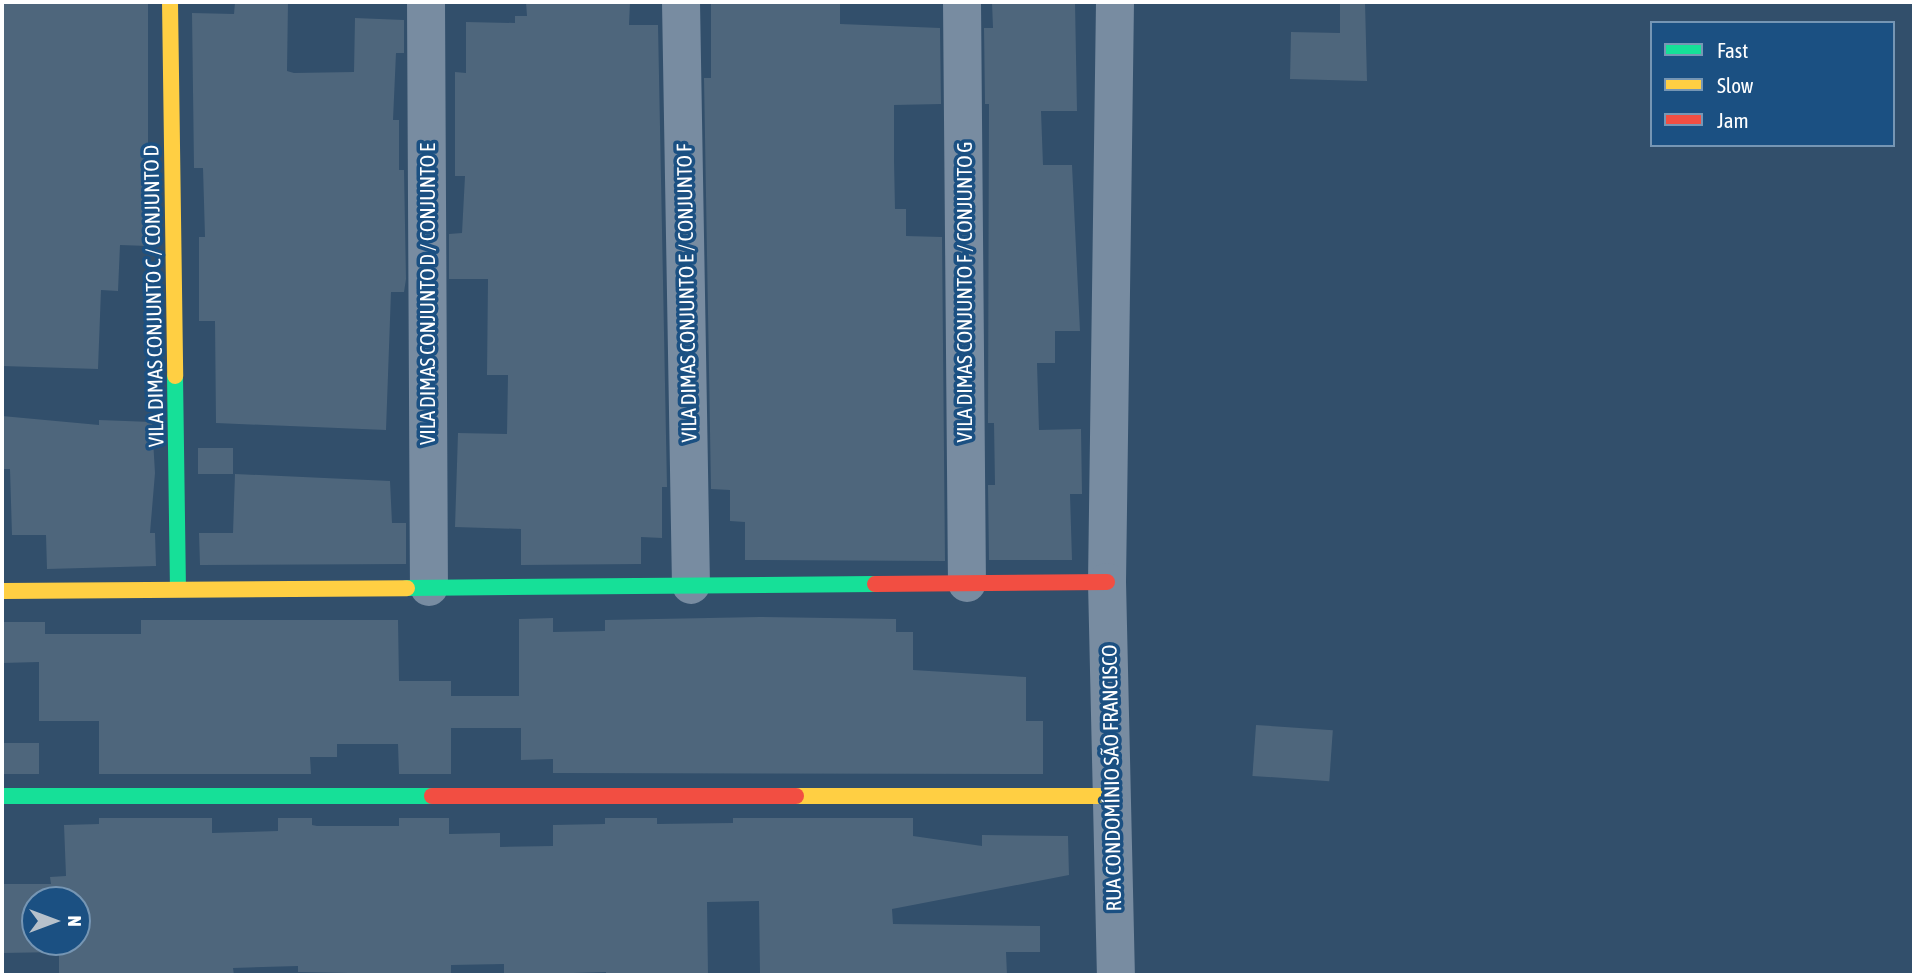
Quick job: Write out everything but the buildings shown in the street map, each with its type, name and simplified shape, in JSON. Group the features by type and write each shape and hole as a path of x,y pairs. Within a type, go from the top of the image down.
{"street":[{"name":"VILA DIMAS CONJUNTO C / CONJUNTO D","path":"170,2 178,589"},
{"name":"VILA DIMAS CONJUNTO D / CONJUNTO E","path":"426,2 429,587"},
{"name":"VILA DIMAS CONJUNTO E / CONJUNTO F","path":"681,2 691,585"},
{"name":"VILA DIMAS CONJUNTO F / CONJUNTO G","path":"962,2 967,583"},
{"name":"RUA CONDOMÍNIO SÃO FRANCISCO","path":"1115,2 1107,582 1116,975"},
{"path":"2,591 1107,582"},
{"path":"2,796 1110,796"}],"traffic: fast":[{"path":"175,376 178,589"},
{"path":"407,588 875,584"},
{"path":"2,796 432,796"}],"traffic: slow":[{"path":"170,2 175,376"},
{"path":"2,591 407,588"},
{"path":"796,796 1110,796"}],"traffic: jam":[{"path":"875,584 1107,582"},
{"path":"432,796 796,796"}]}
